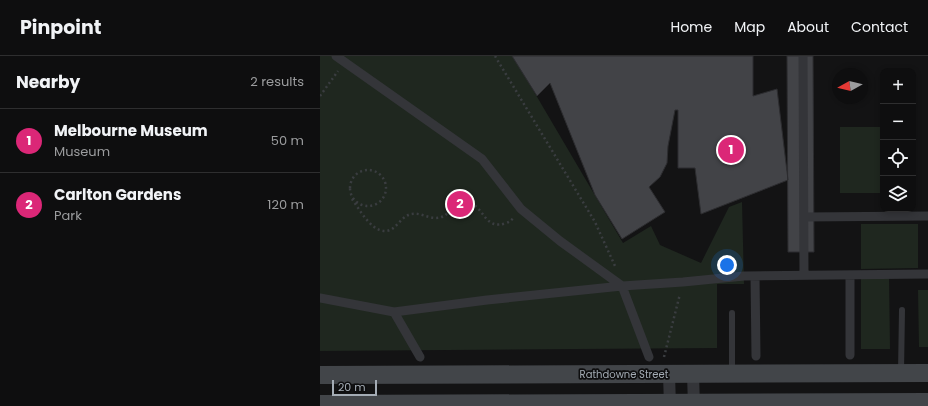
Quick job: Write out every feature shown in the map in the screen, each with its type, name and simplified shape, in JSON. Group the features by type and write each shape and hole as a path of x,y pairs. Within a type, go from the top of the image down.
{"main road":[{"name":"Rathdowne Street","path":"320,375 928,373"},
{"path":"732,374 732,402"},
{"path":"345,375 346,405"},
{"path":"320,404 694,404 732,402 928,402"}],"street":[{"path":"336,56 482,159 521,209 566,246 622,286 649,357"},
{"path":"803,56 804,275"},
{"path":"804,217 928,216"},
{"path":"320,298 394,312 487,300 622,286 744,276 928,274"},
{"path":"850,275 850,355"},
{"path":"756,276 756,356"},
{"path":"394,312 420,358"},
{"path":"669,374 670,404"},
{"path":"693,374 694,404"}],"lane":[{"path":"901,373 902,310"},
{"path":"732,313 732,374"}],"path":[{"path":"495,56 595,222 612,257 622,286"},
{"path":"320,96 345,62"},
{"path":"352,199 363,206 376,205 381,201 386,189 386,183 383,177 374,170 362,170 357,172 353,177 349,188 352,199 377,230 385,231 391,229 411,214 439,218 448,213 459,203 467,201 472,203 486,220 494,224 502,224 511,221 521,209"},
{"path":"664,357 683,282"}],"shaded area":[{"path":"320,56 513,56 623,243 651,226 660,245 701,263 729,207 742,202 744,284 717,284 717,348 320,351"},
{"path":"840,127 880,127 880,193 840,193"},
{"path":"861,224 918,224 918,268 861,269"},
{"path":"861,277 889,277 890,349 861,349"},
{"path":"918,290 928,290 928,347 919,347"}],"building":[{"path":"512,56 753,56 753,96 777,89 788,180 701,214 695,168 678,168 678,110 675,110 668,146 667,163 660,177 649,187 665,212 622,239 595,195 550,83 537,96"},
{"path":"787,56 813,56 814,252 788,252"}],"place":[{"name":"Melbourne Museum","path":"731,150"},
{"name":"Carlton Gardens","path":"460,204"}]}
